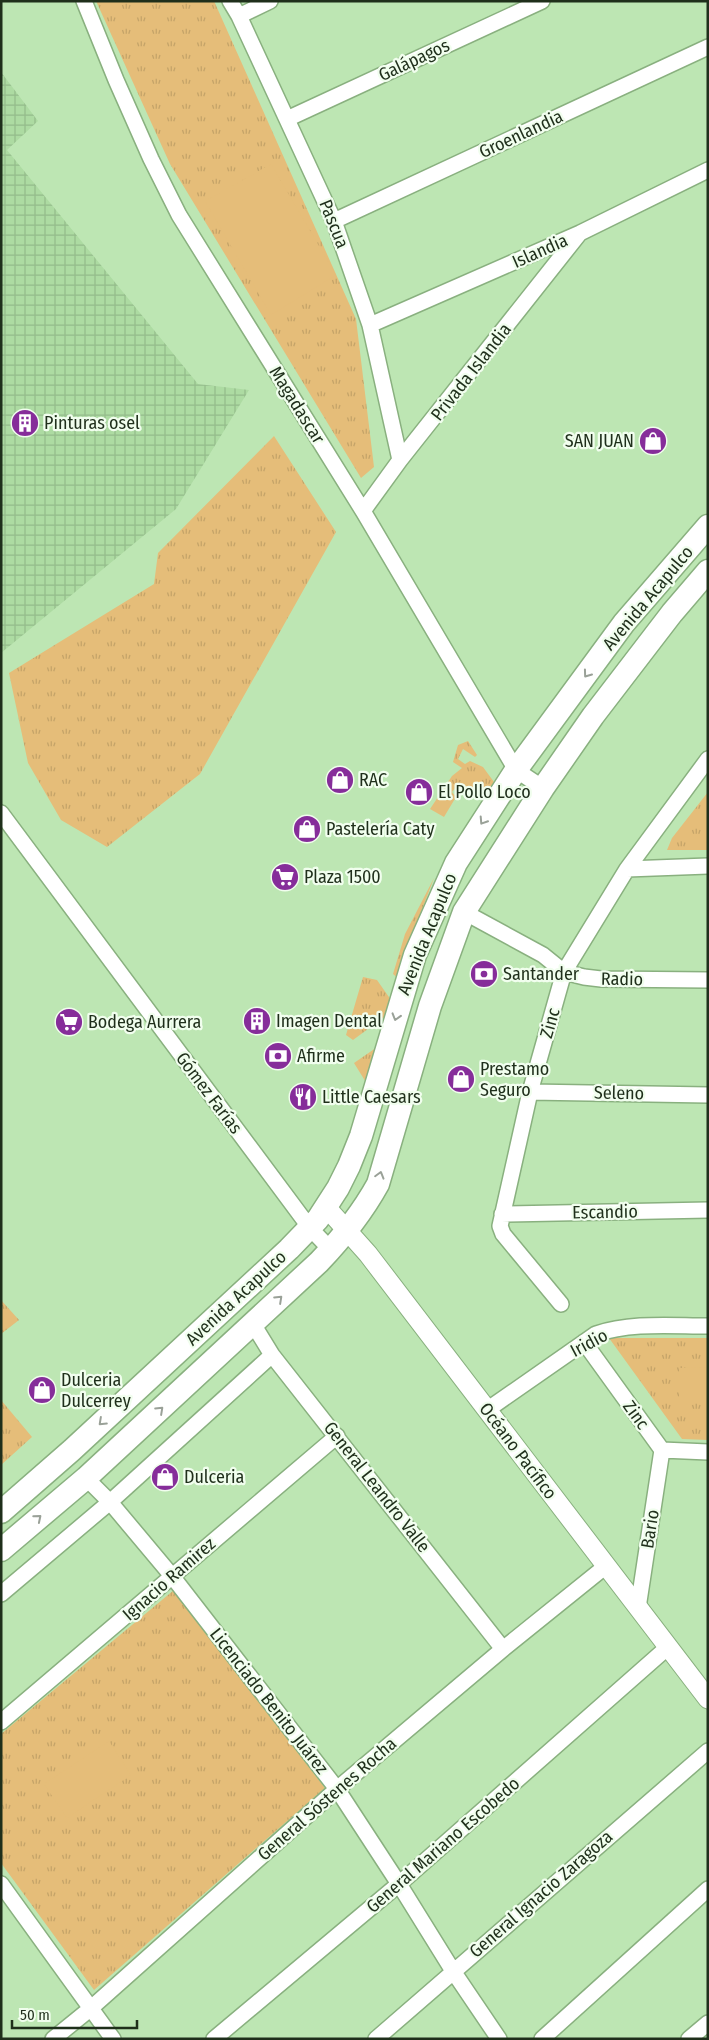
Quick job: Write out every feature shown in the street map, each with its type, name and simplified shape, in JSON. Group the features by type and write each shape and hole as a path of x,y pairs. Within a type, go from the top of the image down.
{"main road":[{"name":"Avenida Acapulco","path":"1,1512 115,1410 310,1228 326,1207 338,1188 361,1136 415,955 456,863 516,770 624,623 708,526"},
{"name":"Avenida Acapulco","path":"1,1550 86,1478 253,1324 331,1250 365,1207 378,1184 430,1006 464,912 543,788 639,654 708,570"}],"street":[{"name":"Magadascar","path":"84,1 151,159 179,215 363,511 516,770 543,788"},
{"name":"Pascua","path":"230,1 334,221 370,325 400,460"},
{"path":"238,16 270,1"},
{"name":"Galápagos","path":"287,120 542,1"},
{"name":"Groenlandia","path":"334,221 708,47"},
{"name":"Islandia","path":"370,325 580,233 708,170"},
{"name":"Privada Islandia","path":"363,511 400,460 580,233"},
{"name":"Zinc","path":"561,1304 503,1234 500,1226 530,1092 564,972 627,869 708,759"},
{"name":"Gómez Farías","path":"1,813 310,1228 331,1250"},
{"path":"627,869 708,866"},
{"name":"Radio","path":"464,912 543,955 564,972 601,979 708,980"},
{"name":"Seleno","path":"530,1092 708,1094"},
{"name":"Océano Pacífico","path":"326,1207 348,1230 708,1698"},
{"name":"Escandio","path":"502,1214 708,1210"},
{"name":"General Leandro Valle","path":"253,1324 272,1355 503,1648"},
{"name":"Iridio","path":"487,1410 596,1334 610,1329 708,1326"},
{"name":"Zinc","path":"584,1342 662,1450"},
{"path":"1,1594 110,1502 272,1355"},
{"name":"Ignacio Ramirez","path":"1,1722 337,1436"},
{"path":"662,1450 708,1452"},
{"name":"Bario","path":"638,1608 662,1450"},
{"name":"Licenciado Benito Juárez","path":"86,1478 110,1502 172,1576 337,1789 453,1971 499,2039"},
{"name":"General Sóstenes Rocha","path":"53,2039 337,1789 503,1648 606,1566"},
{"name":"General Mariano Escobedo","path":"214,2039 399,1884 668,1647"},
{"name":"General Ignacio Zaragoza","path":"376,2039 708,1751"},
{"path":"1,1884 113,2039"},
{"path":"542,2039 708,1889"},
{"path":"689,2039 708,2023"}],"shaded area":[{"path":"1,72 38,121 7,150 198,384 249,390 176,509 1,653"}],"green space":[{"path":"96,1 214,1 356,319 374,467 361,478 170,164"},
{"path":"271,164 336,275 271,315 205,201"},
{"path":"274,436 336,532 200,774 107,847 61,820 28,763 9,673 154,584 158,553"},
{"path":"468,741 477,755 475,757 463,749 458,759 465,764 470,761 483,767 494,782 483,797 467,787 456,787 452,792 456,797 444,817 430,809 452,776 462,768 453,762 458,745"},
{"path":"708,792 708,850 667,850 672,838"},
{"path":"434,878 407,949 400,980 393,974 405,934"},
{"path":"363,977 377,980 391,1000 387,1015 353,1040 346,1035"},
{"path":"383,1043 372,1092 354,1063"},
{"path":"1,1300 19,1320 1,1334"},
{"path":"609,1338 708,1338 708,1440 682,1439"},
{"path":"708,1367 708,1401 679,1401 679,1368"},
{"path":"1,1400 32,1437 1,1465"},
{"path":"174,1590 325,1788 94,1990 1,1863 1,1734"},
{"path":"109,1741 131,1775 67,1818 44,1784"}],"place":[{"name":"Pinturas osel","path":"25,423"},
{"name":"SAN JUAN","path":"653,441"},
{"name":"RAC","path":"340,780"},
{"name":"El Pollo Loco","path":"419,792"},
{"name":"Pastelería Caty","path":"307,829"},
{"name":"Plaza 1500","path":"285,877"},
{"name":"Santander","path":"484,974"},
{"name":"Imagen Dental","path":"257,1021"},
{"name":"Bodega Aurrera","path":"69,1022"},
{"name":"Afirme","path":"278,1056"},
{"name":"Prestamo Seguro","path":"461,1079"},
{"name":"Little Caesars","path":"303,1097"},
{"name":"Dulceria Dulcerrey","path":"42,1390"},
{"name":"Dulceria","path":"165,1477"}]}
